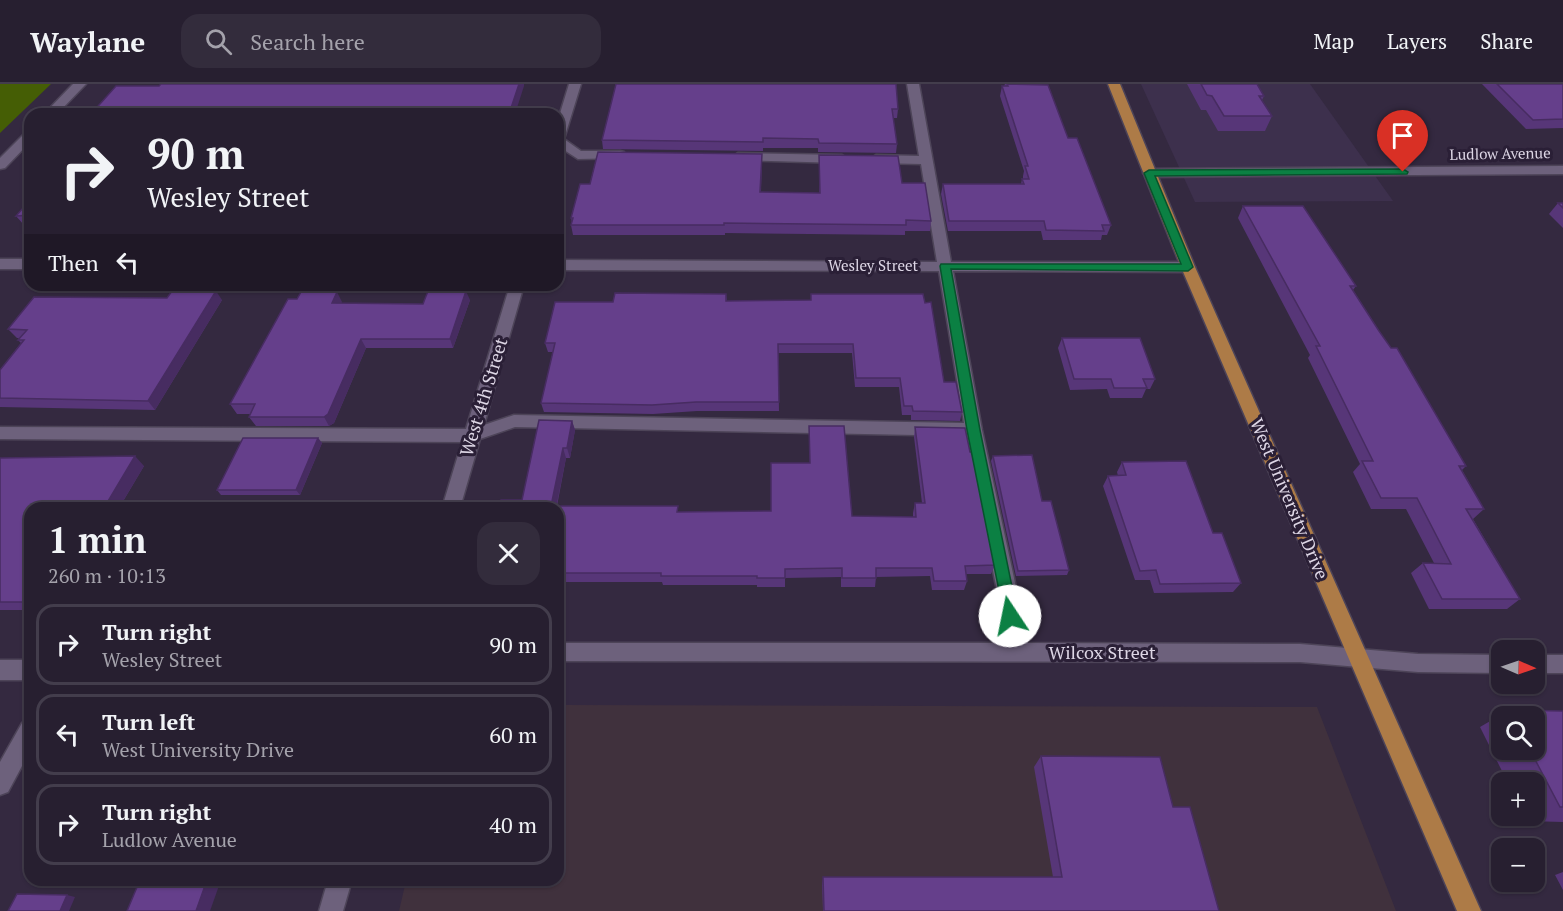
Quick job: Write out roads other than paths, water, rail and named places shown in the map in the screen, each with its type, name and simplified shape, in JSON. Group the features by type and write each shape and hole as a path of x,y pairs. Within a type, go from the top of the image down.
{"main road":[{"name":"West University Drive","path":"1114,84 1188,267 1469,911"}],"street":[{"path":"56,108 80,84"},
{"path":"564,120 575,84"},
{"path":"914,84 974,430 1010,616 1020,653"},
{"path":"0,165 24,141"},
{"path":"564,144 578,154 636,156"},
{"path":"11,153 24,153"},
{"path":"729,157 926,160"},
{"name":"Ludlow Avenue","path":"1149,173 1563,170"},
{"path":"0,264 24,264"},
{"name":"Wesley Street","path":"564,265 1188,267"},
{"name":"West 4th Street","path":"453,502 516,291"},
{"path":"0,433 473,435 514,421 974,430"},
{"name":"Wilcox Street","path":"564,652 1300,653 1418,663 1491,664"},
{"path":"1545,664 1563,664"},
{"path":"0,670 24,670"},
{"path":"0,784 24,741"},
{"path":"331,911 338,886"}]}
